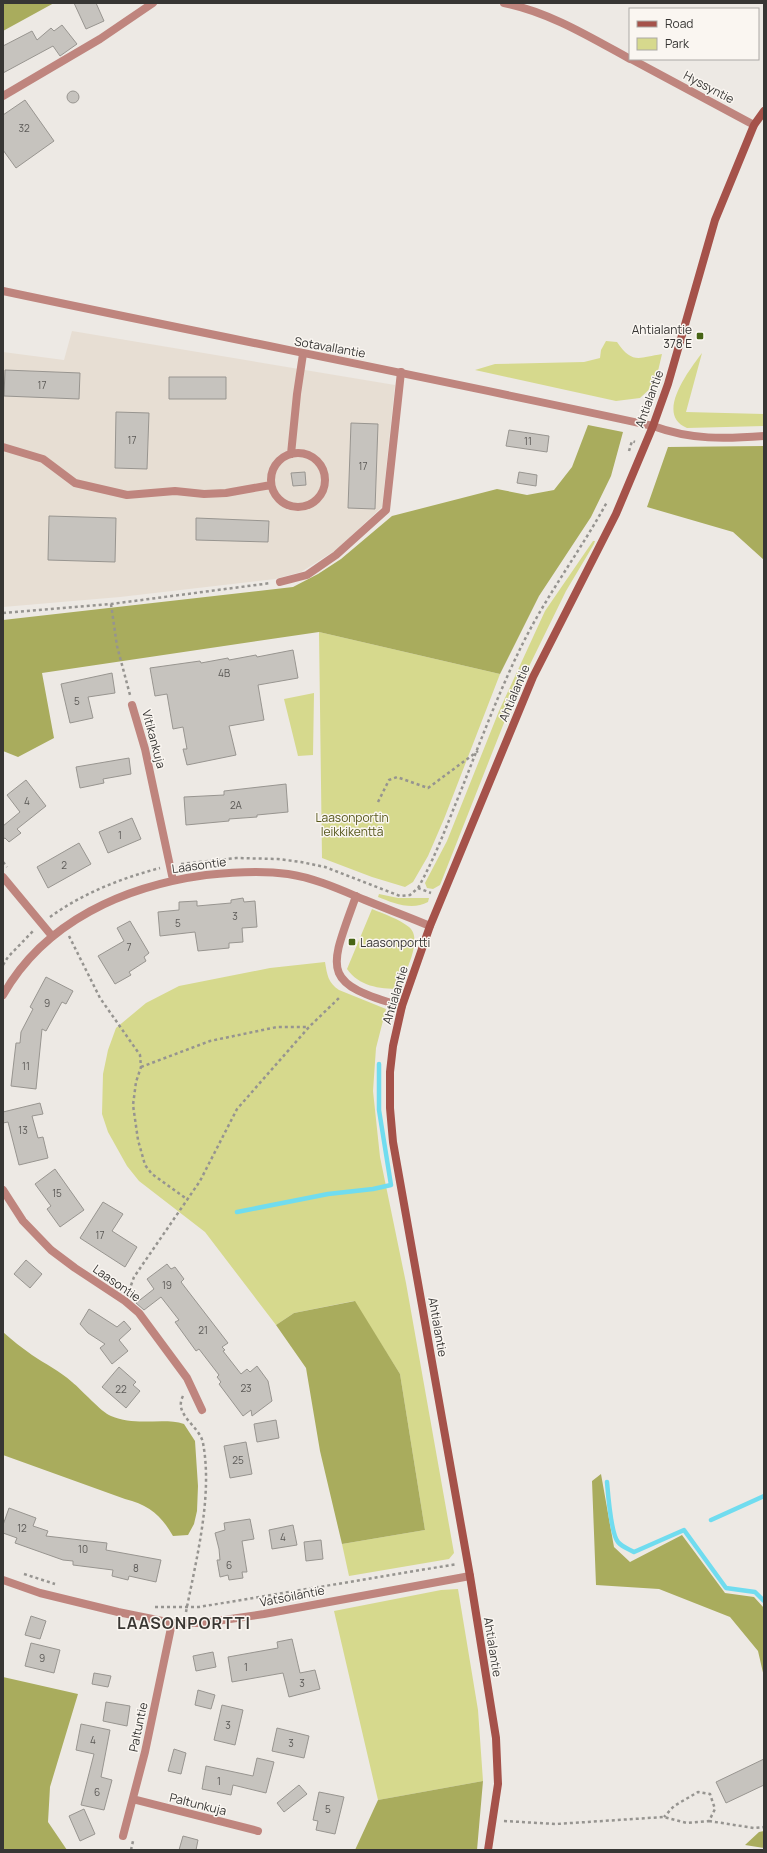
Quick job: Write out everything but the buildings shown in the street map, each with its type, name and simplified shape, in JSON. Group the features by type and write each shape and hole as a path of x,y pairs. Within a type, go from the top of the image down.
{"street":[{"path":"3,96 100,39 153,3"},
{"name":"Hyssyntie","path":"504,3 524,7 578,31 629,58"},
{"name":"Hyssyntie","path":"632,60 754,125"},
{"name":"Ahtialantie","path":"488,1850 498,1784 496,1738 470,1576 393,1135 390,1108 392,1046 402,1006 430,926 533,677 616,514 653,426 668,384 715,220 754,125 764,111"},
{"name":"Sotavallantie","path":"3,291 303,354 401,372 653,426 679,435 694,437 736,438 764,436"},
{"path":"291,454 303,354"},
{"path":"280,582 307,575 336,555 386,510 401,372"},
{"path":"3,447 43,459 75,483 127,495 175,490 204,494 226,493 248,491 271,485"},
{"path":"291,454 308,454 322,465 326,482 322,495 313,504 296,508 287,506 274,494 271,485 273,469 277,462 291,454"},
{"name":"Vitikankuja","path":"132,705 144,745 173,880"},
{"name":"Laasontie","path":"3,996 22,966 52,936 64,927 87,912 113,899 173,880 218,874 262,871 289,874 316,881 430,926"},
{"path":"3,877 52,936"},
{"path":"356,896 337,950 337,969 342,979 349,986 369,996 402,1006"},
{"name":"Laasontie","path":"3,1190 23,1222 51,1250 75,1268 126,1301 145,1321 187,1378 202,1410"},
{"name":"Vatsoilantie","path":"3,1580 40,1593 82,1604 172,1623 203,1623 264,1614 470,1576"},
{"name":"Paltuntie","path":"123,1836 145,1752 172,1623"},
{"name":"Paltunkuja","path":"133,1800 258,1831"}],"path":[{"name":"Ahtialantie","path":"628,453 632,441"},
{"name":"Ahtialantie","path":"418,888 440,844 523,643 551,591 590,534 609,500"},
{"path":"3,613 111,604 280,582"},
{"name":"Vitikankuja","path":"111,604 117,646 132,705"},
{"path":"378,802 389,780 397,777 428,788 478,750"},
{"path":"64,927 100,998 140,1055 141,1067 136,1082 133,1105 134,1121 141,1154 152,1174 188,1200"},
{"path":"126,1301 134,1277 200,1181 237,1109 309,1027 339,998"},
{"path":"141,1067 210,1041 277,1027 309,1027"},
{"path":"183,1393 181,1402 182,1412 201,1435 206,1464 205,1501 187,1607"},
{"path":"154,1607 187,1607 219,1604 467,1562"},
{"path":"17,1572 59,1585"},
{"path":"664,1817 674,1806 698,1792 710,1794 715,1809 709,1821"},
{"path":"493,1820 556,1824 664,1817 687,1823 709,1821 754,1828 764,1827"}],"shaded area":[{"path":"72,331 395,385 382,507 337,549 301,572 275,579 120,597 3,607 3,352 64,360"}],"green space":[{"path":"3,3 54,3 3,31"},
{"path":"606,341 617,342 627,354 636,358 662,354 655,384 640,398 616,401 475,370 495,364 584,362 600,358 601,350"},
{"path":"702,353 686,412 764,414 764,426 687,428 678,422 674,413 674,403 683,380"},
{"path":"588,425 623,432 611,476 591,517 539,596 500,674 319,632 42,673 54,738 18,757 3,751 3,620 293,587 318,574 341,559 392,516 497,489 527,495 554,490 572,467"},
{"path":"764,446 764,560 733,532 647,507 668,447"},
{"path":"593,541 595,541 594,544 566,591 515,695 440,885 433,889 427,888 425,883 447,841 499,711 545,611"},
{"name":"Laasonportin leikkikenttä","path":"319,632 500,674 444,819 428,856 413,882 405,887 372,877 322,858"},
{"path":"314,693 313,755 298,756 284,699"},
{"path":"379,894 398,898 429,898 428,902 422,905 409,906 396,904 378,897"},
{"path":"372,909 401,922 409,927 413,932 414,948 412,957 399,989 377,987 363,983 352,975 347,969"},
{"path":"325,962 329,978 335,987 386,1009 376,1048 373,1091 380,1157 406,1283 454,1553 449,1559 349,1576 342,1544 425,1530 400,1374 354,1301 294,1313 276,1325 205,1232 139,1181 127,1166 108,1132 102,1114 103,1074 108,1050 116,1028 146,1003 179,986 270,968"},
{"path":"355,1301 400,1374 425,1530 342,1544 320,1451 306,1368 276,1325 294,1313"},
{"path":"3,1332 28,1352 67,1378 107,1414 130,1421 167,1421 184,1424 195,1441 198,1486 197,1511 194,1524 188,1535 173,1536 164,1522 154,1512 141,1504 3,1455"},
{"path":"601,1474 614,1547 630,1562 682,1535 725,1593 754,1597 764,1608 764,1677 758,1651 730,1617 659,1589 596,1585 592,1481"},
{"path":"458,1589 478,1710 483,1781 378,1800 334,1611 441,1590"},
{"path":"3,1677 78,1694 50,1787 48,1822 67,1850 3,1850"},
{"path":"483,1781 477,1850 355,1850 378,1800"},
{"path":"764,1831 764,1848 745,1845 759,1832"}],"waterway":[{"path":"237,1212 328,1194 373,1189 391,1185 379,1110 379,1064"},
{"path":"607,1482 613,1531 621,1545 634,1552 684,1530 726,1588 755,1592 764,1601"},
{"path":"711,1520 764,1496"}],"place":[{"name":"Ahtialantie 378 E","path":"700,336"},
{"name":"Laasonportti","path":"352,942"}],"district":[{"name":"LAASONPORTTI","path":"184,1623"}]}
